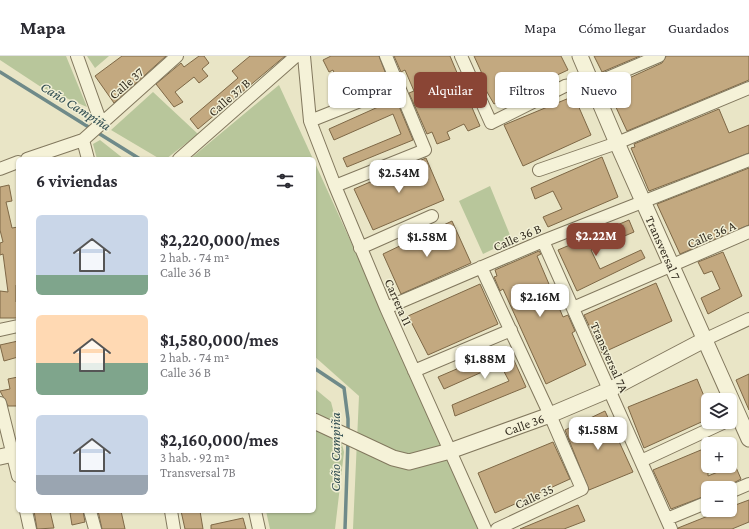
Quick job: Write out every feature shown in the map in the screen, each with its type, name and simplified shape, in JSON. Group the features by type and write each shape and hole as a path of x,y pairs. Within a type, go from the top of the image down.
{"street":[{"path":"77,56 99,125"},
{"name":"Calle 37","path":"34,157 85,138 177,56"},
{"name":"Calle 37 B","path":"182,157 296,56"},
{"name":"Carrera 11","path":"304,56 310,121 335,186 386,308 486,529"},
{"path":"386,56 392,72"},
{"name":"Transversal 7","path":"580,56 587,72"},
{"path":"621,72 659,56"},
{"path":"466,57 491,123 567,86"},
{"path":"539,170 617,143 749,88"},
{"path":"335,186 425,150 406,105"},
{"path":"310,121 343,108"},
{"name":"Transversal 7","path":"602,108 706,339 727,393"},
{"path":"85,138 88,157"},
{"name":"Calle 36 B","path":"386,308 543,241 749,160"},
{"name":"Calle 37","path":"0,169 16,163"},
{"path":"360,248 432,216"},
{"name":"Calle 36 A","path":"573,308 749,232"},
{"name":"Transversal 7A","path":"543,241 669,524"},
{"path":"482,267 550,415"},
{"name":"Calle 36","path":"316,422 393,458 410,462 450,451 550,415 610,390 706,339 749,319"},
{"path":"0,330 16,326"},
{"path":"414,371 511,330"},
{"path":"0,402 10,455 16,471"},
{"name":"Calle 35","path":"497,529 582,489 550,415"},
{"name":"Transversal 7","path":"737,419 749,439"},
{"path":"641,462 711,429"},
{"path":"737,489 749,484"},
{"path":"669,524 701,506"},
{"path":"26,513 30,529"},
{"path":"91,513 95,529"},
{"path":"171,513 174,529"},
{"path":"255,513 259,529"}],"green space":[{"path":"0,56 66,56 87,107 41,87 0,60"},
{"path":"87,56 109,56 95,68"},
{"path":"279,85 312,157 192,157"},
{"path":"153,92 198,134 169,157 157,157 111,130"},
{"path":"100,140 121,157 96,157 93,144"},
{"path":"316,165 482,529 353,529 359,396 316,358"},
{"path":"490,186 512,240 483,254 459,201"},
{"path":"316,390 331,402 344,452 335,529 270,529 266,513 316,513"}],"building":[{"path":"122,56 166,56 114,103 95,76"},
{"path":"199,56 204,56 209,63 202,69 208,76 199,83 194,77 175,92 183,102 174,107 156,84 181,63 184,67"},
{"path":"250,56 285,56 198,129 190,119 238,78 232,71"},
{"path":"331,56 379,56 385,72 334,72 333,70 329,72 323,60"},
{"path":"394,56 450,56 457,72 414,72 414,91 405,70 401,72"},
{"path":"474,56 561,56 568,70 559,74 559,72 495,72 494,104 487,92 487,72 481,72"},
{"path":"594,56 640,56 602,72"},
{"path":"666,56 749,56 749,80 627,131 616,108 631,108 631,77 662,63"},
{"path":"414,91 414,104 409,93"},
{"path":"567,99 567,108 579,108 591,135 523,166 504,125 545,108 559,108 559,102"},
{"path":"376,108 400,108 413,140 347,167 343,158 401,134 393,114 334,140 329,129"},
{"path":"416,108 472,108 480,126 468,131 464,124 447,132 450,139 437,144 432,132 427,134"},
{"path":"719,109 729,133 749,125 749,153 649,191 631,148 635,147 634,144"},
{"path":"602,157 618,197 548,227 543,217 562,209 553,191 535,199 531,188"},
{"path":"426,158 444,200 373,230 354,189"},
{"path":"749,168 749,225 680,254 657,204"},
{"path":"9,185 12,201 6,202 12,228 16,227 16,318 0,318 0,291 8,292 3,254 0,255 0,243 3,242 0,230 0,187"},
{"path":"629,220 634,232 591,250 600,269 641,250 645,258 577,291 558,250"},
{"path":"452,221 471,263 401,294 383,254"},
{"path":"539,251 541,254 537,256 563,317 568,315 575,331 572,333 586,365 546,384 503,289 500,291 494,277 497,276 495,270"},
{"path":"723,252 742,296 708,314 701,298 720,289 712,271 704,274 698,262"},
{"path":"656,283 672,321 602,353 584,315"},
{"path":"480,284 498,324 428,355 408,316"},
{"path":"16,341 16,358 4,361 0,345"},
{"path":"508,347 526,387 455,416 452,405 509,381 500,364 444,389 438,377"},
{"path":"749,374 749,410 736,380"},
{"path":"16,377 16,406 8,406 0,391 10,389 8,379"},
{"path":"697,379 703,393 701,393 701,422 644,448 628,407"},
{"path":"605,411 633,472 589,490 565,430"},
{"path":"553,442 570,479 495,513 478,473"},
{"path":"701,450 701,473 708,473 708,476 715,473 737,473 737,470 741,479 737,481 701,481 701,498 671,509 653,470"},
{"path":"749,500 749,522 732,529 678,529 706,517 737,517 737,504"},
{"path":"578,505 585,521 564,529 520,529"},
{"path":"34,513 50,513 54,528 37,529"},
{"path":"70,513 83,513 85,522 72,525"},
{"path":"98,513 121,513 125,529 102,529"},
{"path":"181,513 200,513 203,529 185,529"},
{"path":"243,518 246,529 211,529 211,525"}],"waterway":[{"name":"Caño Campiña","path":"0,72 137,157"},
{"name":"Caño Campiña","path":"316,369 344,388 348,432"},
{"name":"Caño Campiña","path":"345,529 348,440"}]}
